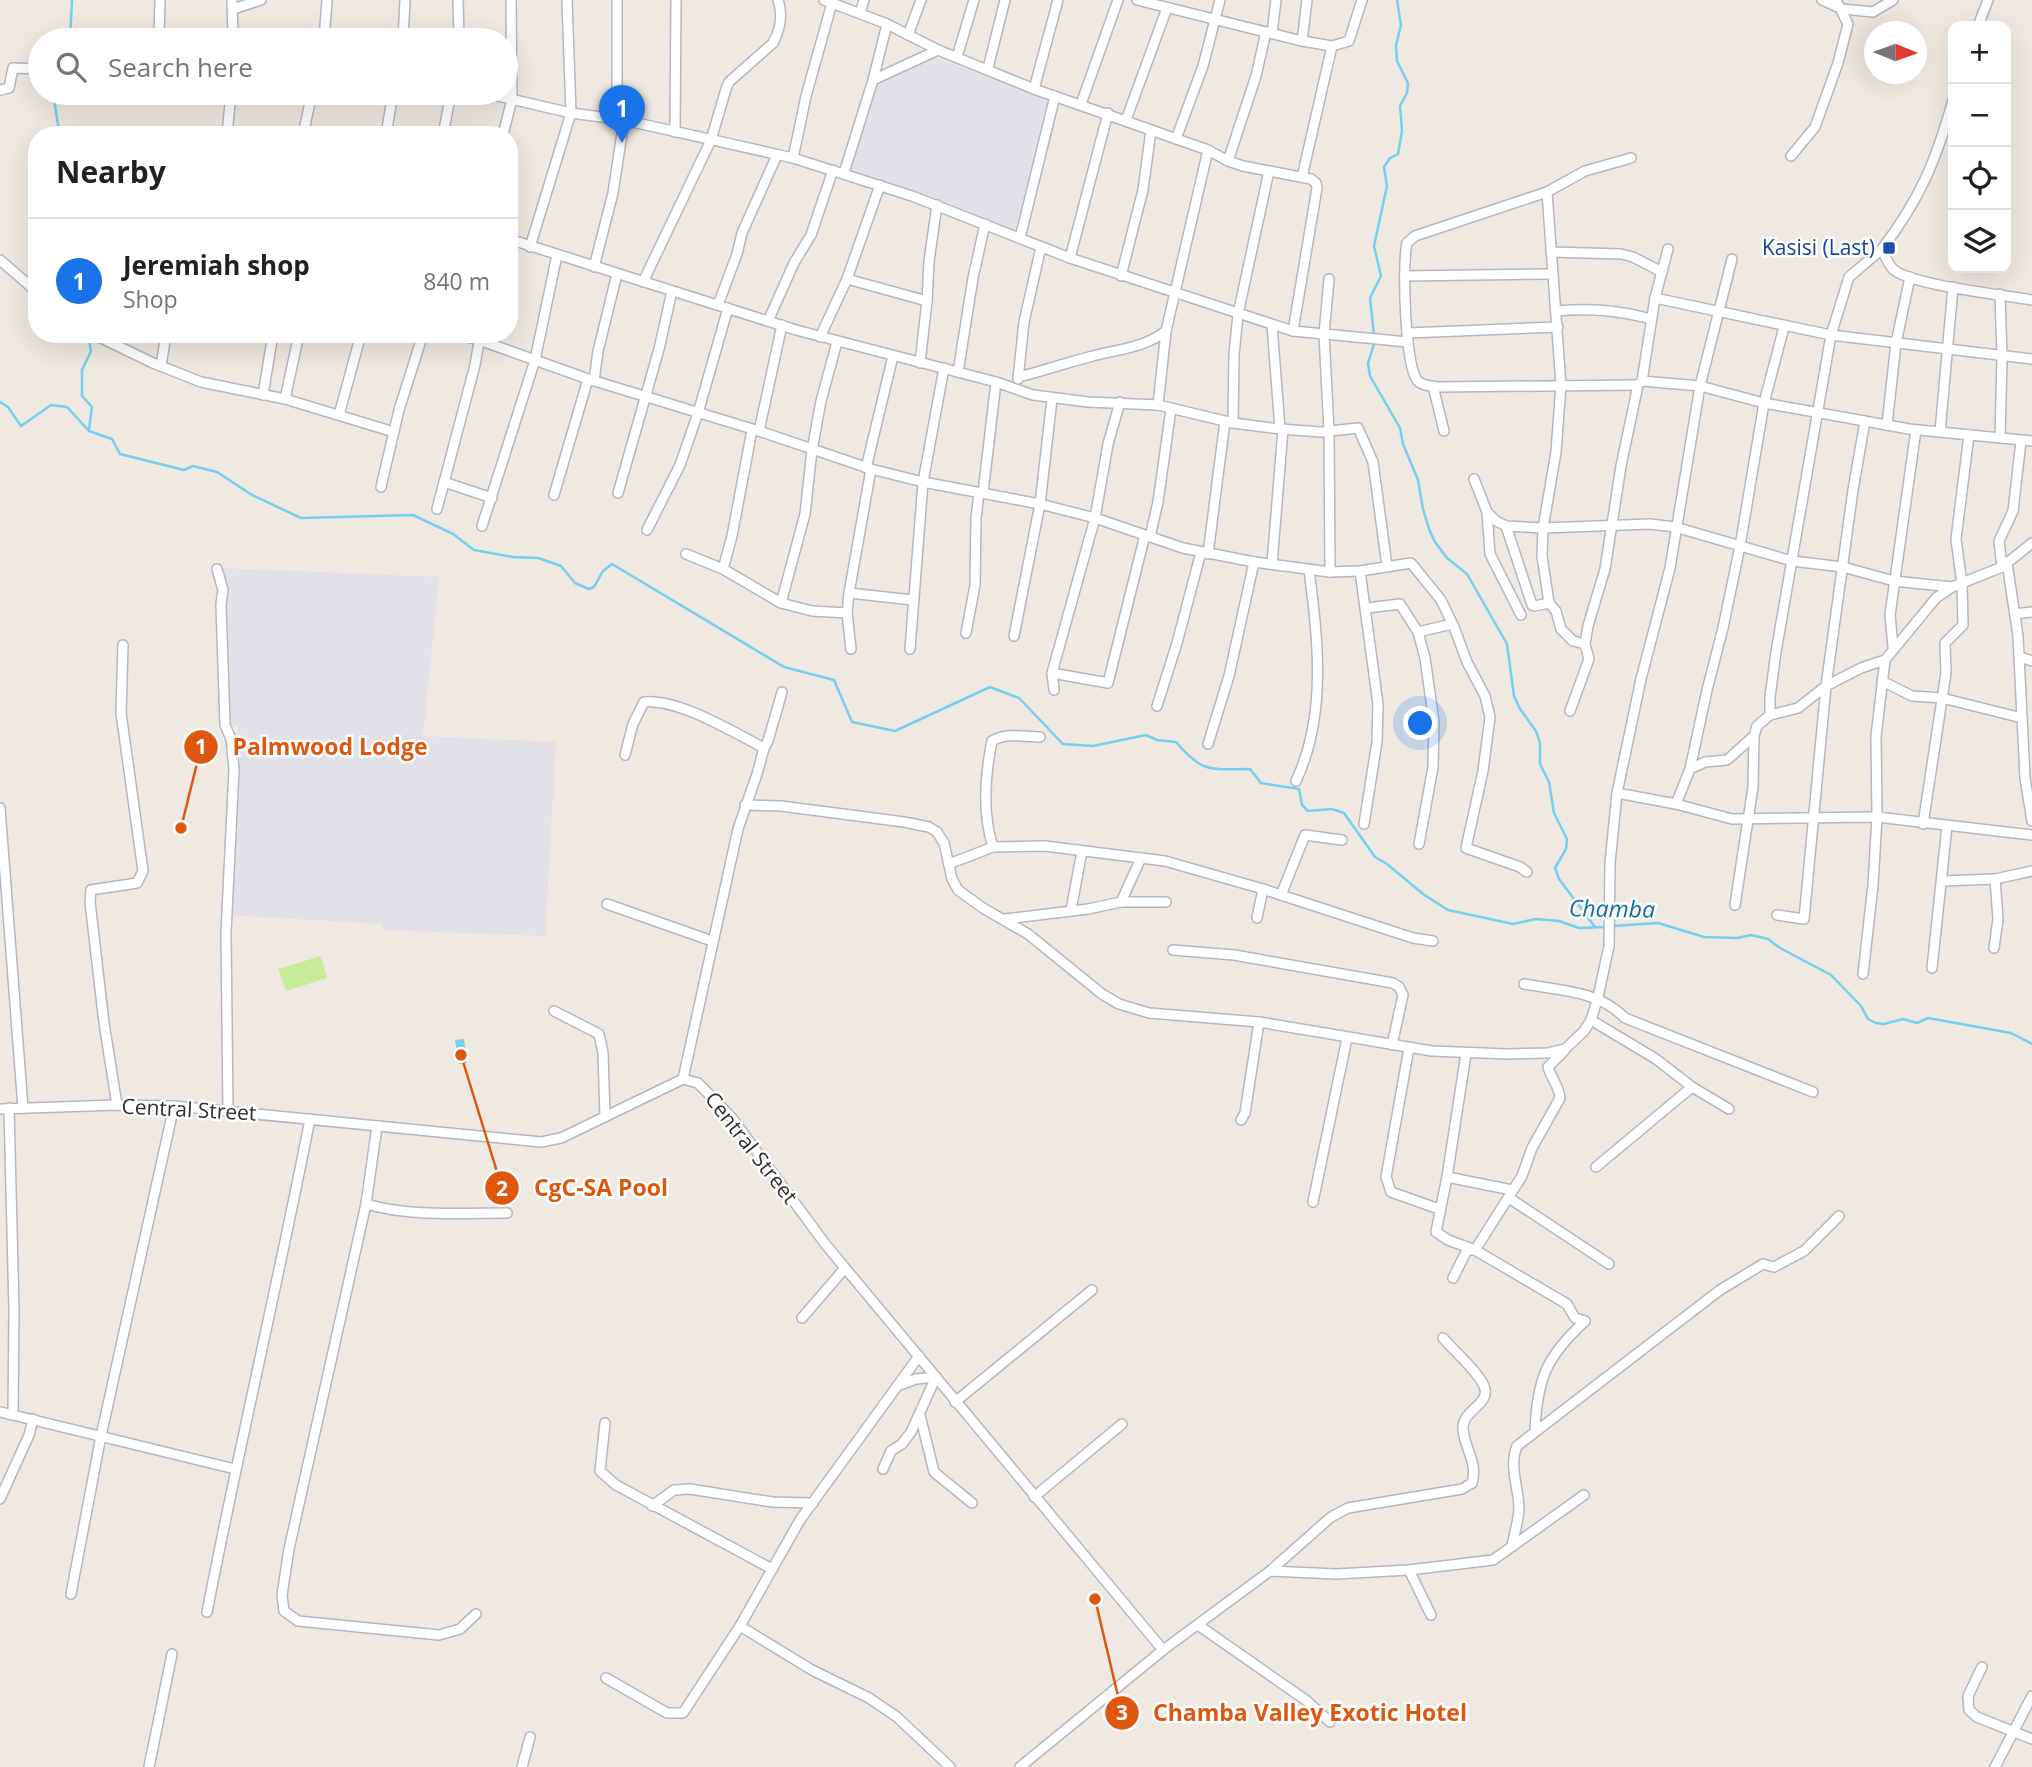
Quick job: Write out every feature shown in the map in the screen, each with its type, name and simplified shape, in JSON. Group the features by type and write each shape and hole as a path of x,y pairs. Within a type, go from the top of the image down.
{"street":[{"path":"159,28 160,0"},
{"path":"233,28 233,4 261,0"},
{"path":"325,28 327,0"},
{"path":"403,28 405,0"},
{"path":"458,0 459,28"},
{"path":"512,0 512,28"},
{"path":"530,247 571,113 566,0"},
{"path":"594,267 613,193 620,119 617,0"},
{"path":"675,132 676,0"},
{"path":"643,282 711,140 729,82 773,43 781,13 778,0"},
{"path":"860,13 864,0"},
{"path":"908,34 921,0"},
{"path":"957,57 974,0"},
{"path":"988,68 1005,0"},
{"path":"1034,89 1058,0"},
{"path":"1081,104 1118,0"},
{"path":"1137,0 1332,46 1349,41 1362,0"},
{"path":"1176,139 1203,66 1220,0"},
{"path":"1228,161 1256,76 1276,0"},
{"path":"1302,41 1307,0"},
{"path":"1822,0 1842,9 1872,12 1893,0"},
{"path":"1791,156 1815,127 1838,63 1848,24 1836,0"},
{"path":"1980,21 1988,0"},
{"path":"793,158 806,96 832,2 887,24 938,50 988,68 1034,89 1208,150 1228,161 1311,179 1317,188 1293,331"},
{"path":"1126,120 1165,5"},
{"path":"844,173 887,24"},
{"path":"1302,177 1332,46"},
{"path":"873,80 938,50"},
{"path":"0,90 9,88 13,68 28,69"},
{"path":"1020,238 1055,96"},
{"path":"518,100 571,113 620,119 793,158 844,173 937,205 1070,258 1293,331 1408,338 1558,327"},
{"path":"228,126 230,105"},
{"path":"305,126 309,105"},
{"path":"388,126 391,105"},
{"path":"445,126 449,105"},
{"path":"505,126 510,105"},
{"path":"1070,258 1108,113"},
{"path":"1770,715 1776,652 1831,335 1849,277 1882,249 1907,216 1930,171 1948,115"},
{"path":"1122,275 1143,190 1151,130"},
{"path":"1158,405 1166,331 1174,290 1208,150"},
{"path":"647,530 676,475 698,413 742,233 777,155"},
{"path":"1631,158 1585,171 1547,192 1415,236 1407,243 1405,276 1408,338 1417,380 1423,385 1433,386 1640,383 1700,386 1816,414 1916,430 2032,441"},
{"path":"768,321 794,263 811,235 833,170"},
{"path":"1157,706 1205,553 1229,422 1238,314 1269,171"},
{"path":"820,337 847,279 880,185"},
{"path":"1547,192 1561,385 1556,452 1543,528 1542,556 1549,603 1556,611 1565,634 1573,641 1585,644"},
{"path":"920,363 937,205"},
{"path":"958,372 973,278 985,224"},
{"path":"518,242 837,342 944,368 1052,399 1158,405 1229,422 1281,429 1329,431 1358,428 1373,462 1387,566"},
{"path":"1016,390 1024,322 1041,247"},
{"path":"1570,710 1589,659 1585,644 1588,623 1605,569 1621,466 1668,249"},
{"path":"1882,249 1893,269 1910,277 2032,300"},
{"path":"1551,252 1621,254 1662,272"},
{"path":"482,526 535,360 557,255"},
{"path":"1475,1250 1522,1176 1532,1148 1560,1097 1548,1067 1584,1031 1591,1020 1598,997 1609,946 1610,863 1617,793 1641,679 1670,568 1700,386 1732,259"},
{"path":"0,260 28,284"},
{"path":"554,495 591,380 617,274"},
{"path":"1405,276 1552,274"},
{"path":"1887,425 1896,343 1910,277"},
{"path":"847,279 927,301"},
{"path":"1329,279 1324,334 1329,431 1329,572"},
{"path":"1940,432 1953,287"},
{"path":"618,493 646,397 672,291"},
{"path":"2000,294 2000,438"},
{"path":"1656,298 1831,335 2032,359"},
{"path":"1556,311 1612,310 1651,320"},
{"path":"723,569 782,325"},
{"path":"1272,325 1281,429 1272,564"},
{"path":"1676,804 1690,769 1740,546 1764,403 1784,327"},
{"path":"1018,377 1128,349 1157,338 1166,331"},
{"path":"781,603 805,514 821,401 837,342"},
{"path":"110,343 201,382 285,399 394,432"},
{"path":"161,366 165,343"},
{"path":"263,395 272,343"},
{"path":"285,399 297,343"},
{"path":"339,415 359,343"},
{"path":"380,487 420,343"},
{"path":"437,509 479,343"},
{"path":"494,343 591,380 756,430 868,468 923,482 1041,504 1205,553 1329,572 1411,563 1441,600 1467,662 1485,696 1490,717 1483,771 1466,848 1527,872"},
{"path":"851,649 847,613 849,593 868,468 893,356"},
{"path":"910,649 923,482 944,368"},
{"path":"966,633 975,585 976,518 996,382"},
{"path":"1433,386 1444,431"},
{"path":"1014,636 1041,504 1052,399"},
{"path":"1054,690 1052,673 1095,518 1108,444 1121,402"},
{"path":"1052,673 1108,683 1158,502 1171,409"},
{"path":"1777,915 1804,919 1826,686 1865,421"},
{"path":"1894,647 1890,615 1916,430"},
{"path":"1923,824 1946,673 1946,642 1964,625 1956,539 1969,435"},
{"path":"2021,441 2013,511 1999,541 2015,614 2032,821"},
{"path":"1474,479 1487,512 1490,554 1521,615"},
{"path":"444,482 492,498"},
{"path":"1487,512 1506,526 1543,528 1650,524 1675,527 1792,561 1843,568 1894,580 1952,587"},
{"path":"1506,526 1532,605 1549,603"},
{"path":"1863,974 1873,885 1877,817 1876,736 1885,660 1927,607 1952,587 2004,565 2032,543"},
{"path":"686,554 723,569 781,603 812,611 847,613"},
{"path":"1209,744 1229,676 1254,562"},
{"path":"217,569 223,590 221,604 225,725 231,739 234,769 226,933 228,1111"},
{"path":"1296,781 1308,746 1319,668 1310,570"},
{"path":"1360,570 1378,704 1377,742 1364,824"},
{"path":"849,593 913,600"},
{"path":"1367,608 1400,604 1418,632 1425,658 1434,722 1433,767 1419,844"},
{"path":"2015,614 2032,612"},
{"path":"1418,632 1452,624"},
{"path":"117,1105 90,902 91,890 137,883 143,871 121,713 123,646"},
{"path":"2020,657 2032,661"},
{"path":"1735,905 1753,787 1756,726 1770,715 1798,708 1826,686 1861,668 1885,660"},
{"path":"1882,681 1912,696 1941,698 2022,718"},
{"path":"683,1079 738,828 782,692"},
{"path":"625,755 638,712 644,702 654,701 700,715 764,748"},
{"path":"993,847 986,787 992,741 999,736 1040,737"},
{"path":"1690,769 1705,762 1727,760 1754,736"},
{"path":"1617,793 1676,804 1724,818 1877,817 2032,835"},
{"path":"745,805 781,806 929,827 937,832 944,843 952,879 958,890 1050,951 1102,994 1119,1004 1149,1013 1259,1022 1409,1048 1465,1054 1529,1054 1565,1049"},
{"path":"0,808 5,934 23,1108"},
{"path":"1932,968 1948,827"},
{"path":"1281,894 1305,835 1342,840"},
{"path":"949,864 993,847 1045,846 1141,858 1189,867 1413,938 1433,941"},
{"path":"1071,910 1083,851"},
{"path":"1121,902 1141,858"},
{"path":"1943,881 1995,879 2032,871"},
{"path":"1994,948 1998,919 1995,879"},
{"path":"1256,918 1263,889"},
{"path":"1005,919 1121,902 1166,902"},
{"path":"607,904 712,941"},
{"path":"1173,950 1234,955 1393,983 1403,995 1392,1045"},
{"path":"1524,984 1598,997 1611,1004 1625,1018 1814,1092"},
{"path":"554,1011 599,1034 603,1053 604,1117"},
{"path":"1591,1020 1656,1059 1692,1087 1729,1109"},
{"path":"1241,1120 1245,1113 1259,1022"},
{"path":"1313,1202 1347,1038"},
{"path":"1409,1048 1386,1177 1391,1192 1439,1209"},
{"path":"1465,1054 1437,1234 1448,1241 1475,1250 1567,1304 1569,1312 1575,1318 1585,1321 1563,1341 1544,1374 1535,1431"},
{"name":"Central Street","path":"5,1109 174,1106 541,1142 561,1138 683,1079 698,1083 732,1118 845,1268 1163,1650"},
{"path":"1596,1167 1692,1087"},
{"path":"71,1594 101,1436 174,1106"},
{"path":"5,1109 14,1310 13,1415"},
{"path":"206,1612 310,1119"},
{"path":"377,1126 366,1204 289,1549 282,1595 284,1611 298,1621 428,1635 460,1629 476,1615"},
{"path":"1447,1177 1511,1194 1609,1264"},
{"path":"366,1204 397,1211 506,1213"},
{"path":"1512,1546 1519,1508 1514,1454 1517,1446 1720,1290 1763,1264 1774,1267 1804,1251 1839,1216"},
{"path":"1453,1278 1466,1250 1475,1250"},
{"path":"802,1318 845,1268"},
{"path":"956,1402 1092,1290"},
{"path":"1020,1767 1163,1650 1269,1571 1331,1517 1348,1508 1462,1489 1472,1483 1474,1468 1463,1422 1468,1413 1485,1398 1485,1385 1443,1338"},
{"path":"606,1678 667,1713 683,1713 740,1626 813,1503 919,1356"},
{"path":"883,1469 891,1451 902,1444 920,1415 936,1377 916,1379 897,1386"},
{"path":"0,1412 235,1469"},
{"path":"920,1415 934,1472 972,1503"},
{"path":"0,1499 29,1435 33,1419"},
{"path":"605,1423 600,1471 616,1485 772,1569"},
{"path":"1034,1497 1122,1424"},
{"path":"652,1506 674,1490 690,1489 772,1502 813,1503"},
{"path":"1269,1571 1336,1574 1409,1570 1493,1560 1584,1495"},
{"path":"1409,1570 1431,1615"},
{"path":"1198,1625 1307,1701 1330,1722"},
{"path":"740,1626 812,1670 869,1698 897,1717 950,1767"},
{"path":"149,1767 172,1654"},
{"path":"1982,1667 1968,1696 1969,1710 1977,1717 2032,1739"},
{"path":"1994,1767 2032,1696"},
{"path":"522,1767 530,1737"}],"shaded area":[{"path":"934,57 1049,100 1015,231 850,170 874,85"},
{"path":"223,568 439,577 423,736 556,742 545,936 382,930 382,924 229,915 238,726 229,725"}],"green space":[{"path":"321,956 327,978 286,991 278,969"}],"water":[{"path":"464,1039 467,1063 459,1064 455,1040"}],"waterway":[{"path":"71,28 72,0"},
{"path":"1374,335 1370,298 1381,276 1374,246 1387,186 1384,167 1390,158 1398,154 1402,131 1400,106 1407,93 1408,83 1397,61 1396,45 1401,25 1397,0"},
{"path":"55,105 59,126"},
{"path":"89,343 91,351 82,370 82,396 92,407 89,429"},
{"path":"1374,344 1368,363 1370,376 1400,428 1403,444 1418,480 1429,529 1447,558 1467,574 1507,644 1514,696 1536,731 1540,743 1540,764 1549,782 1554,813 1567,839 1566,849 1555,868 1559,879 1595,927"},
{"path":"0,402 8,407 21,426 51,405 67,407 89,431 112,439 120,454 184,470 193,466 217,472 252,495 301,518 413,515 453,534 474,550 513,557 538,558 561,566 575,583 589,589 594,587 603,571 612,564 784,667 834,680 852,722 895,731 990,687 1019,698 1063,744 1093,746 1146,735 1157,740 1176,742 1193,760 1208,768 1250,769 1261,783 1299,789 1302,805 1308,811 1332,809 1344,813 1375,857 1448,910 1513,924 1536,919 1559,921 1579,928 1605,927"},
{"name":"Chamba","path":"1612,926 1658,923 1704,937 1737,938 1751,935 1768,939 1831,975 1861,1006 1868,1019 1876,1023 1884,1024 1903,1019 1917,1023 1928,1018 2011,1033 2032,1044"}],"place":[{"name":"Jeremiah shop","path":"622,143"},
{"name":"Kasisi (Last)","path":"1889,248"},
{"name":"Palmwood Lodge","path":"181,828"},
{"name":"CgC-SA Pool","path":"461,1055"},
{"name":"Chamba Valley Exotic Hotel","path":"1095,1599"}]}
